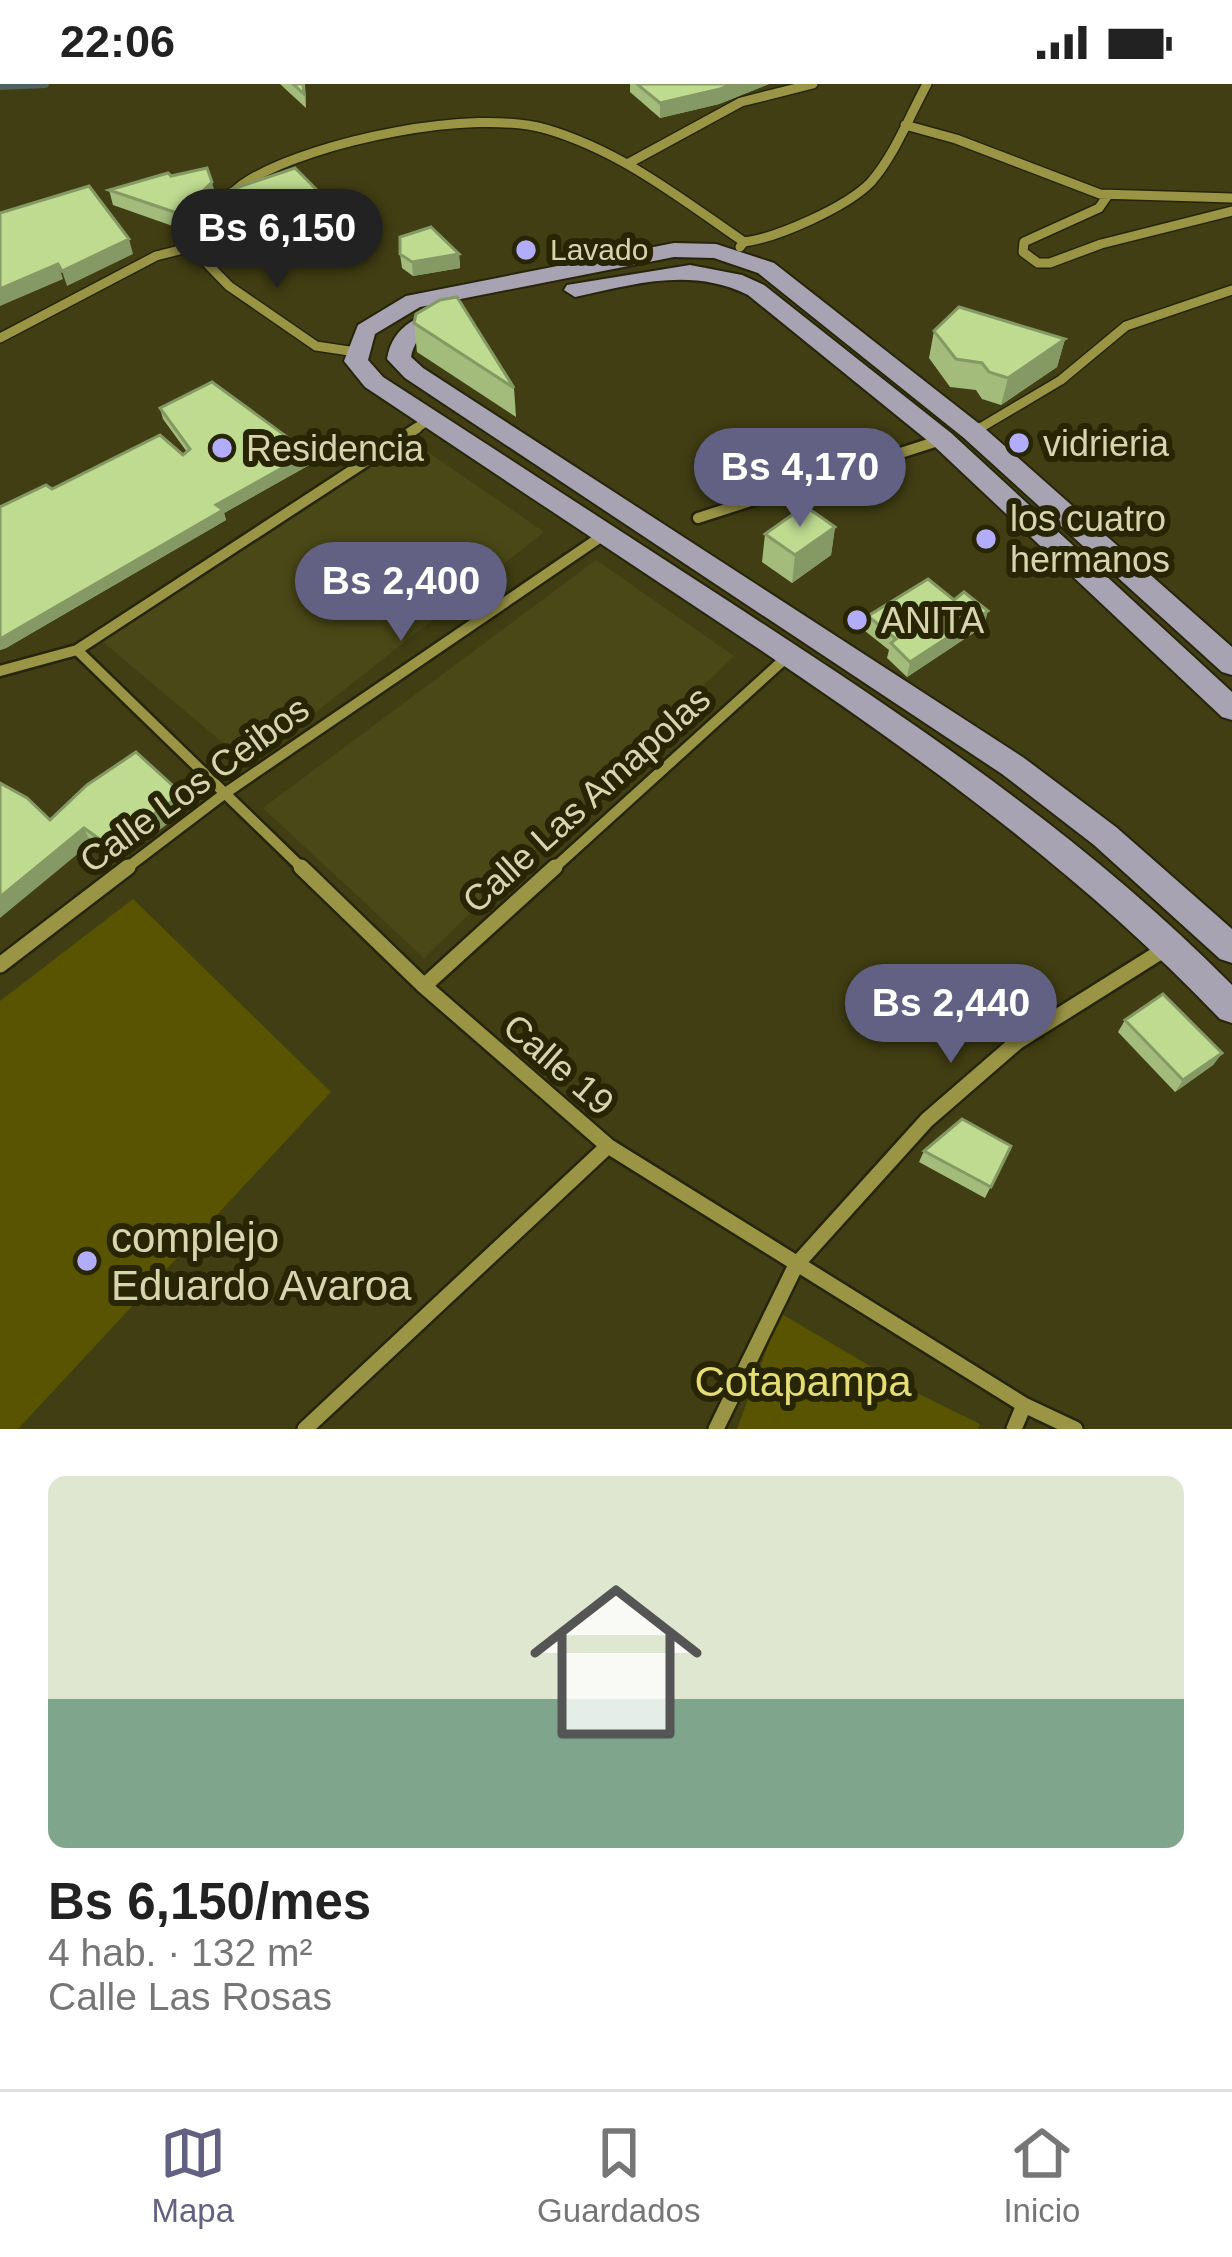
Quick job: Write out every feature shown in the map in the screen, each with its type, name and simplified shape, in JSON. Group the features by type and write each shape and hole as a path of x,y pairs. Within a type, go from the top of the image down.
{"main road":[{"path":"1232,664 974,432 766,268 733,257 674,250 414,302 373,322 360,336 356,352 360,368 374,382 919,740 1040,832 1171,946 1232,1007"},
{"path":"733,257 436,317 416,327 399,348 399,359 414,374 1013,766 1203,920 1232,949"},
{"path":"733,257 756,290 942,439 1232,710"},
{"path":"356,352 399,348"},
{"path":"942,439 974,432"},
{"path":"788,656 816,633"},
{"path":"1171,946 1203,920"}],"street":[{"path":"629,163 741,102 813,84"},
{"path":"0,338 156,256 191,248 217,209 252,178 343,147 513,123 578,140 629,163 733,257 860,192 874,179 927,84"},
{"path":"905,124 1108,195 1232,198"},
{"path":"1108,195 1099,208 1024,242 1022,250 1034,262 1046,263 1232,211"},
{"path":"191,248 230,286 316,346 356,352"},
{"path":"974,432 1061,380 1126,326 1232,290"},
{"path":"0,671 76,650 430,418"},
{"path":"698,518 942,439"},
{"name":"Calle Los Ceibos","path":"0,965 224,794 605,534"},
{"name":"Calle 19","path":"76,650 424,986 608,1146 1024,1405 1075,1429"},
{"name":"Calle Las Amapolas","path":"424,986 788,656"},
{"path":"716,1429 796,1265 926,1120 1017,1042 1171,946"},
{"path":"305,1429 608,1146"},
{"path":"1014,1429 1024,1405"}],"shaded area":[{"path":"412,441 544,532 249,765 102,641"},
{"path":"596,560 734,656 424,958 263,808"}],"green space":[{"name":"complejo Eduardo Avaroa","path":"133,899 331,1092 18,1429 0,1429 0,1001"},
{"name":"Cotapampa","path":"780,1313 909,1389 980,1424 978,1429 737,1429"}],"building":[{"path":"637,84 733,84 660,103"},
{"path":"207,168 212,182 180,214 109,190 168,173"},
{"path":"295,168 319,192 232,220 218,203 230,190"},
{"path":"89,186 129,239 62,271 58,264 0,289 0,213"},
{"path":"431,227 459,254 412,262 400,254 400,237"},
{"path":"457,297 514,388 414,323 416,314 440,300"},
{"path":"959,307 1065,339 1008,378 989,372 982,363 956,359 934,331"},
{"path":"212,382 309,453 216,505 223,510 0,639 0,507 46,485 52,489 160,435 183,455 190,449 160,408"},
{"path":"805,506 835,527 795,555 765,534"},
{"path":"928,579 954,600 964,592 988,611 910,662 891,643 896,639 868,616"},
{"path":"136,752 182,794 109,846 84,828 0,897 0,783 27,798 50,820 87,785"},
{"path":"1163,994 1222,1053 1183,1080 1125,1020"},
{"path":"962,1119 1011,1146 991,1187 924,1151"}],"waterway":[{"path":"0,86 45,84"}],"place":[{"name":"Lavado","path":"526,250"},
{"name":"vidrieria","path":"1019,443"},
{"name":"Residencia","path":"222,448"},
{"name":"los cuatro hermanos","path":"986,539"},
{"name":"ANITA","path":"857,620"},
{"name":"complejo Eduardo Avaroa","path":"87,1261"}]}
